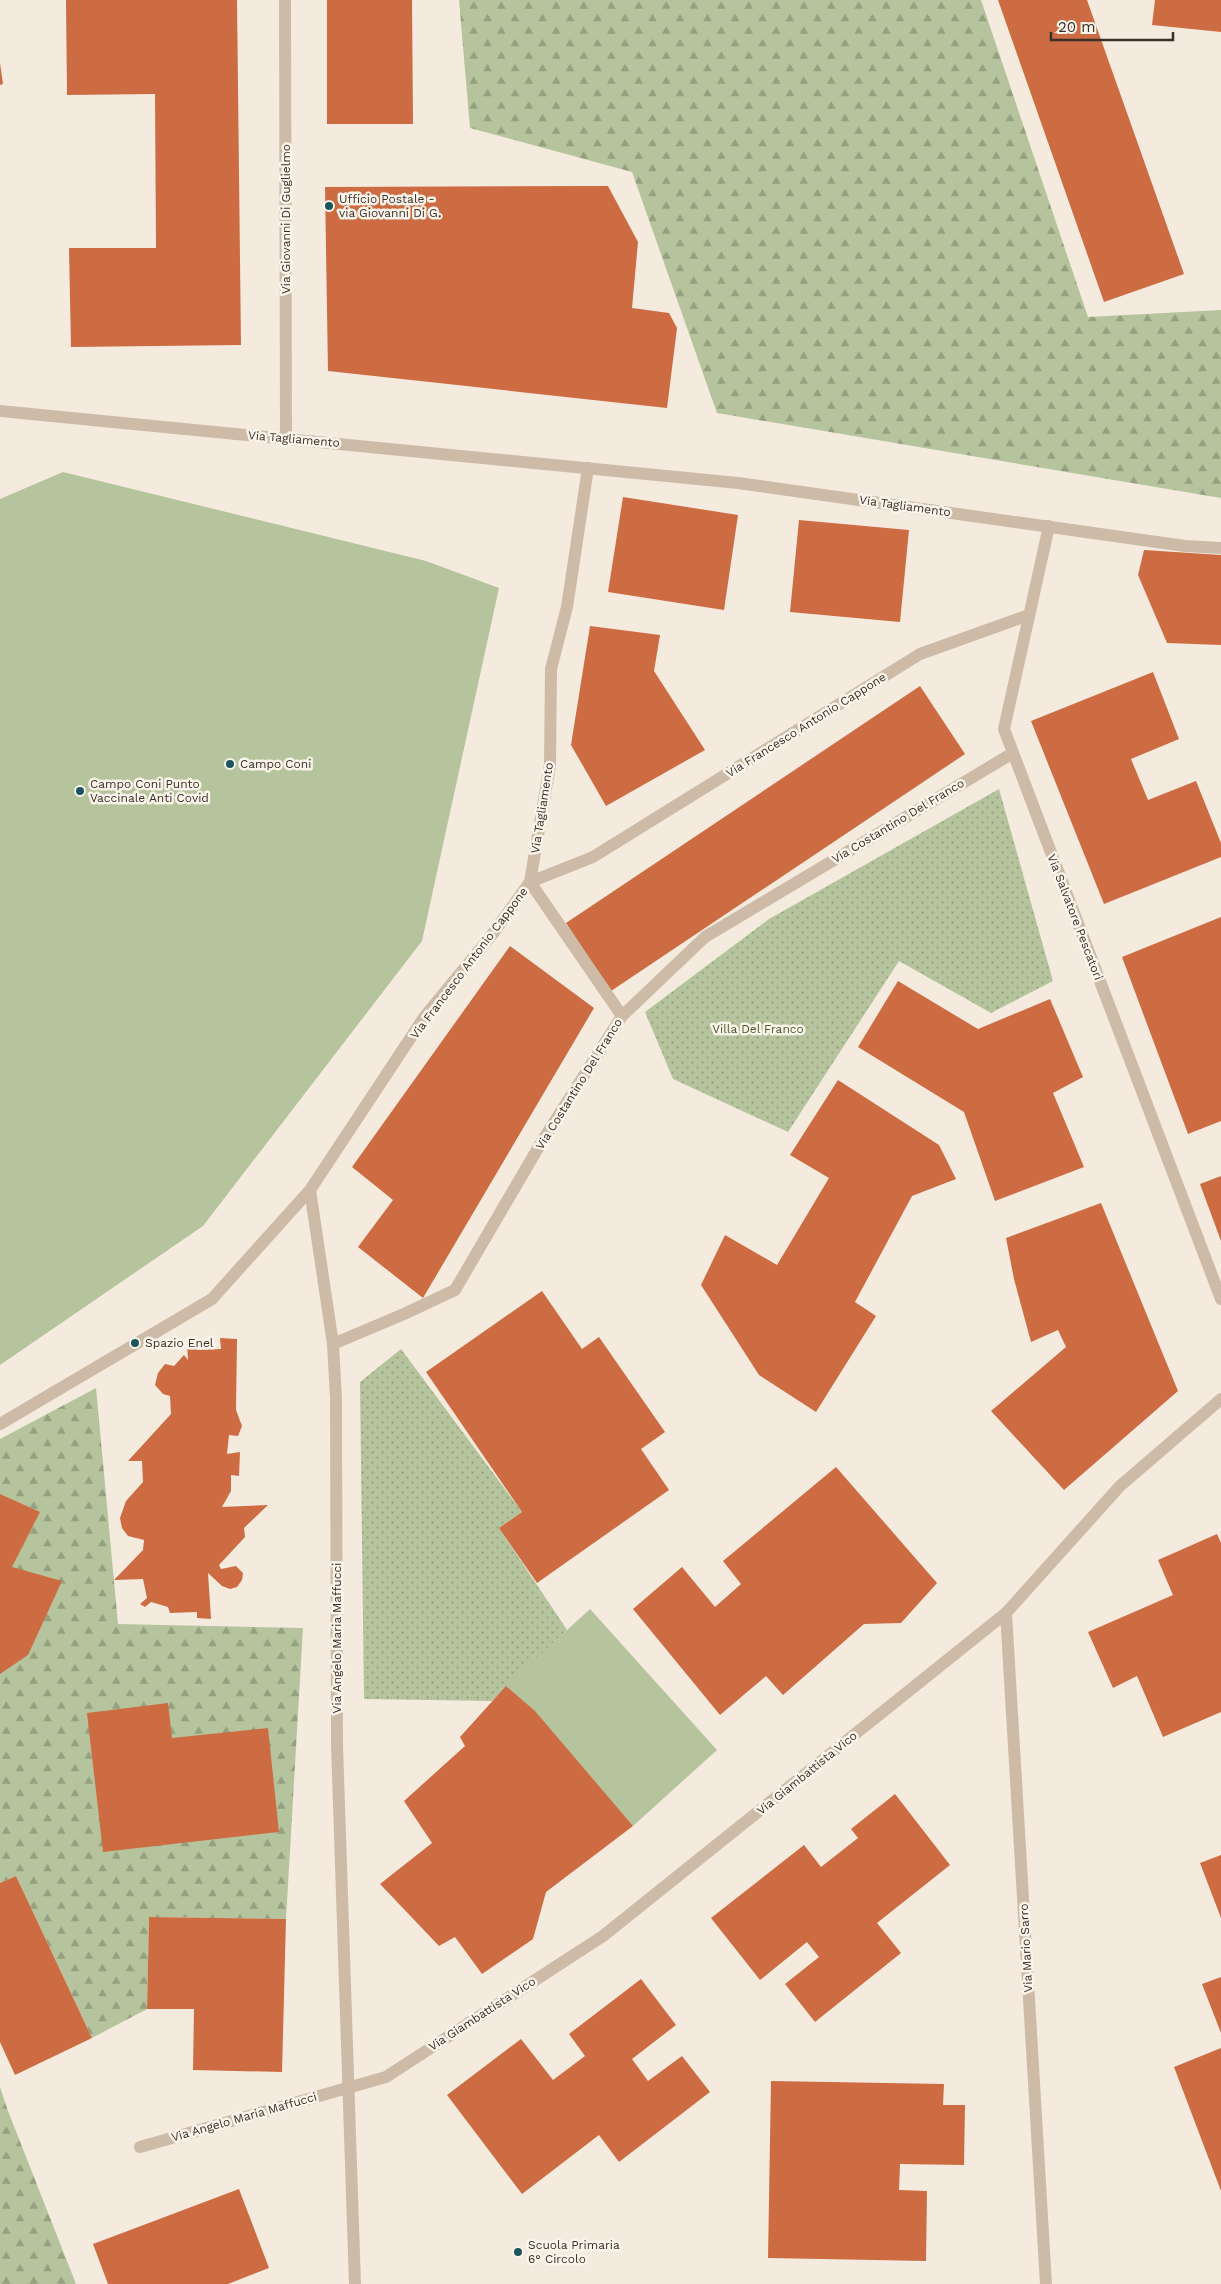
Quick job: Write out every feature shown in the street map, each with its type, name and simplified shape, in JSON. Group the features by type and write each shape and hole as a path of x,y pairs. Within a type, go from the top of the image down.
{"street":[{"name":"Via Giovanni Di Guglielmo","path":"285,0 286,438"},
{"name":"Via Tagliamento","path":"0,411 738,483 1185,546 1221,548"},
{"name":"Via Tagliamento","path":"530,882 550,765 551,669 567,607 588,468"},
{"name":"Via Salvatore Pescatori","path":"1049,526 1004,728 1221,1299"},
{"name":"Via Francesco Antonio Cappone","path":"0,1424 212,1299 310,1190 425,1016 491,936 530,882 593,856 920,654 1029,615"},
{"name":"Via Costantino Del Franco","path":"333,1344 455,1290 541,1143 622,1016 705,937 1013,753"},
{"path":"530,882 622,1016"},
{"name":"Via Angelo Maria Maffucci","path":"310,1190 333,1344 336,1409 337,1744 355,2284"},
{"name":"Via Giambattista Vico","path":"348,2088 386,2077 603,1936 1006,1613 1120,1486 1221,1399"},
{"name":"Via Mario Sarro","path":"1006,1613 1046,2284"},
{"name":"Via Angelo Maria Maffucci","path":"140,2146 348,2088"}],"green space":[{"path":"459,0 981,0 1088,317 1221,310 1221,498 717,413 632,172 470,128"},
{"name":"Campo Coni","path":"63,472 426,561 499,588 422,941 203,1226 0,1365 0,499"},
{"name":"Villa Del Franco","path":"999,789 1053,981 991,1013 899,961 788,1132 673,1079 645,1012 769,919"},
{"path":"401,1349 522,1512 499,1528 567,1630 492,1701 364,1699 360,1382"},
{"path":"96,1388 118,1624 303,1628 286,1919 149,1917 147,2009 92,2038 16,1876 0,1883 0,1439"},
{"path":"590,1609 717,1750 633,1826 506,1686"},
{"path":"0,2087 8,2111 76,2284 0,2284"}],"building":[{"path":"66,0 237,0 241,345 71,347 69,248 156,248 155,94 67,95"},
{"path":"327,0 412,0 413,124 327,124"},
{"path":"998,0 1087,0 1184,274 1104,302"},
{"path":"1155,0 1221,0 1221,32 1152,25"},
{"path":"0,63 3,84 0,85"},
{"path":"608,186 638,242 632,308 669,313 677,328 667,408 328,371 325,187"},
{"path":"623,497 738,515 724,610 608,592"},
{"path":"799,520 909,530 900,622 790,612"},
{"path":"1144,550 1221,555 1221,645 1167,643 1138,575"},
{"path":"590,626 660,635 654,671 705,750 606,806 571,745"},
{"path":"1153,672 1179,739 1131,759 1148,800 1196,781 1221,843 1221,857 1104,904 1031,721"},
{"path":"920,686 965,754 611,991 566,923"},
{"path":"1221,917 1221,1121 1188,1134 1122,957"},
{"path":"510,946 594,1008 423,1298 358,1247 393,1200 352,1167"},
{"path":"898,981 978,1029 1050,999 1083,1077 1053,1093 1084,1167 995,1201 964,1112 858,1047"},
{"path":"838,1080 939,1145 956,1179 912,1196 855,1302 876,1316 816,1412 759,1375 701,1285 725,1235 777,1265 829,1178 790,1155"},
{"path":"1221,1176 1221,1241 1200,1184"},
{"path":"1101,1203 1178,1391 1064,1490 991,1411 1066,1347 1058,1330 1031,1342 1014,1279 1006,1238"},
{"path":"542,1291 582,1349 599,1337 665,1432 641,1449 669,1490 537,1583 499,1528 522,1512 426,1372"},
{"path":"220,1338 237,1339 236,1410 242,1426 238,1436 229,1435 227,1454 240,1452 239,1476 231,1475 231,1491 222,1507 268,1505 244,1528 245,1537 219,1565 221,1569 236,1566 243,1573 242,1580 237,1587 230,1589 222,1586 208,1573 211,1619 197,1618 197,1612 170,1613 168,1607 151,1602 145,1607 140,1604 147,1598 143,1579 114,1580 143,1550 144,1540 128,1536 122,1528 120,1518 126,1501 143,1482 142,1461 128,1461 171,1414 170,1396 163,1394 155,1385 158,1373 165,1364 174,1366 184,1355 188,1360 187,1344 199,1342 197,1350 221,1349"},
{"path":"836,1467 937,1583 901,1623 864,1624 783,1695 766,1676 720,1715 633,1609 682,1567 715,1607 741,1584 723,1561"},
{"path":"0,1494 40,1512 12,1567 62,1581 28,1655 0,1674"},
{"path":"1217,1534 1221,1543 1221,1712 1163,1737 1137,1676 1113,1688 1088,1632 1173,1595 1158,1560"},
{"path":"506,1686 535,1711 633,1826 546,1892 533,1939 482,1974 455,1937 439,1946 380,1884 432,1843 404,1801 465,1746 460,1737"},
{"path":"168,1703 172,1738 268,1728 279,1832 103,1852 87,1713"},
{"path":"895,1794 950,1865 877,1923 901,1953 815,2022 785,1984 819,1957 807,1942 760,1980 711,1918 804,1845 821,1867 858,1838 851,1829"},
{"path":"1221,1855 1221,1918 1200,1863"},
{"path":"16,1876 92,2038 15,2075 0,2042 0,1883"},
{"path":"149,1917 286,1919 282,2072 193,2070 194,2009 147,2009"},
{"path":"1221,1977 1221,2033 1202,1984"},
{"path":"641,1979 676,2025 632,2059 648,2081 682,2056 710,2092 619,2162 599,2135 522,2194 447,2095 521,2039 553,2080 585,2056 569,2034"},
{"path":"1221,2048 1221,2191 1174,2067"},
{"path":"771,2081 944,2084 943,2105 965,2105 964,2165 900,2164 899,2190 927,2191 926,2261 768,2258"},
{"path":"239,2189 269,2268 228,2284 108,2284 93,2244"}],"place":[{"name":"Ufficio Postale - via Giovanni Di G.","path":"329,206"},
{"name":"Campo Coni","path":"230,764"},
{"name":"Campo Coni Punto Vaccinale Anti Covid","path":"80,791"},
{"name":"Spazio Enel","path":"135,1343"},
{"name":"Scuola Primaria 6° Circolo","path":"518,2252"}]}
